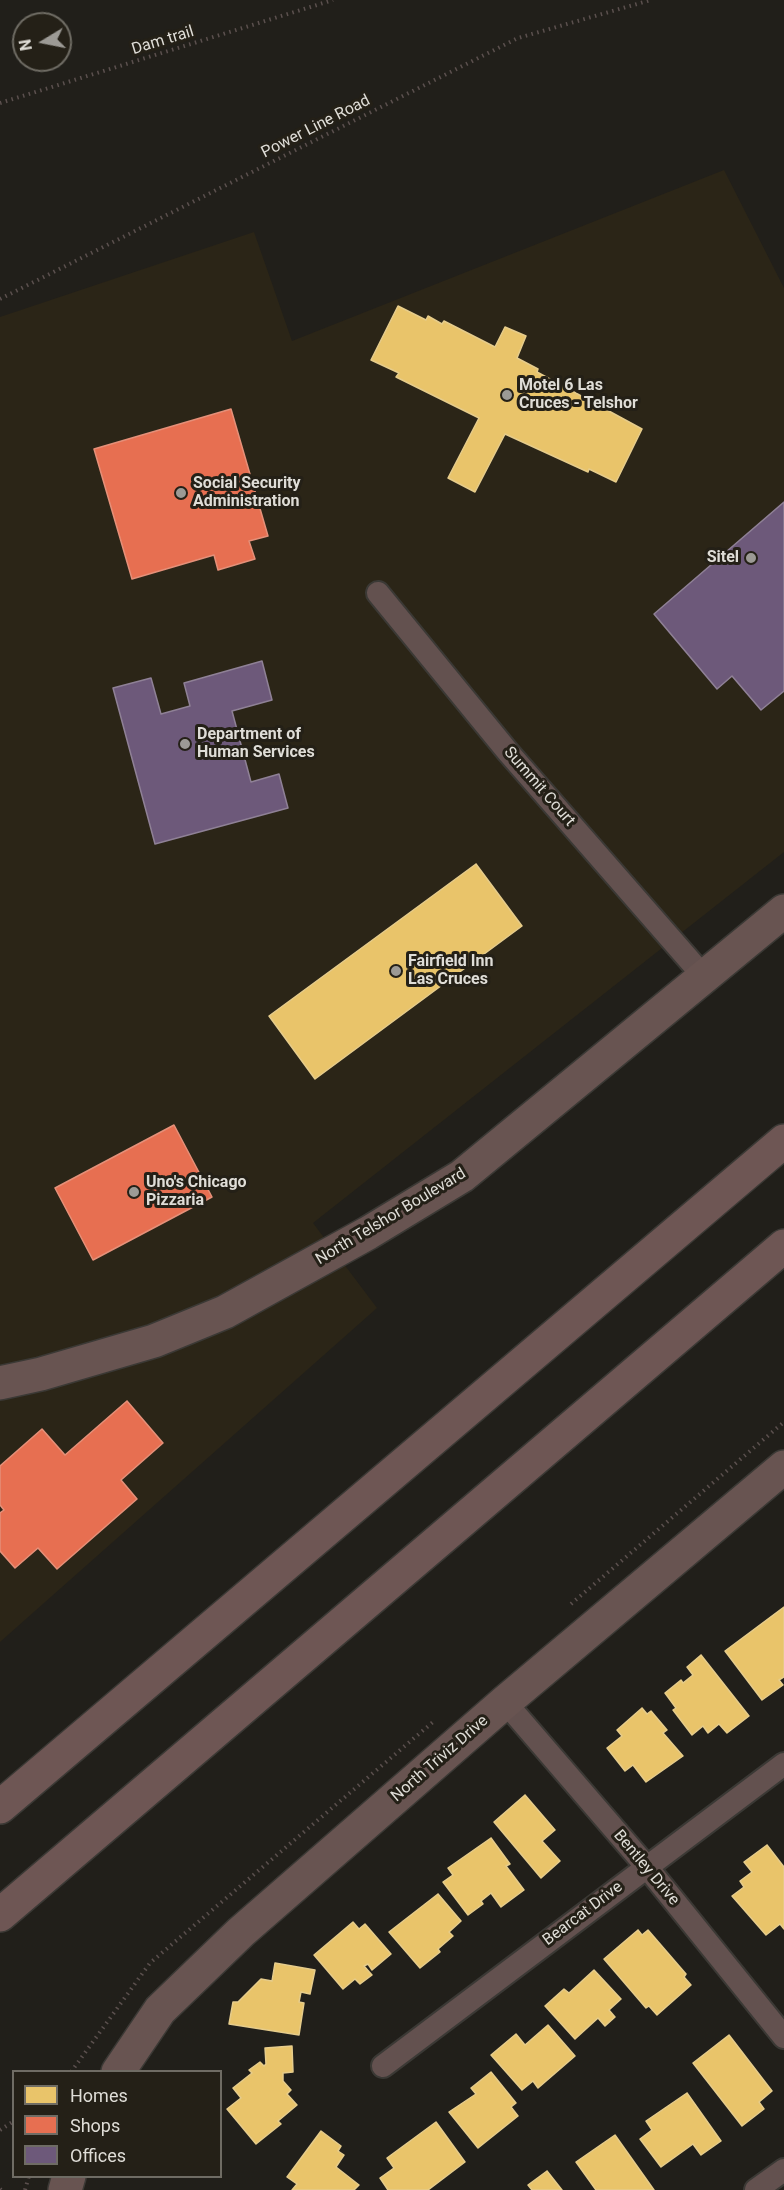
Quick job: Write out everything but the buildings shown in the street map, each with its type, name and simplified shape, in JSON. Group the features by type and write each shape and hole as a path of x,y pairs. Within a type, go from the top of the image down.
{"highway":[{"path":"0,1807 784,1141"},
{"path":"0,1915 784,1246"}],"main road":[{"name":"North Telshor Boulevard","path":"0,1383 41,1374 154,1341 225,1312 285,1281 462,1176 784,911"},
{"name":"North Triviz Drive","path":"119,2070 160,2010 200,1970 505,1702 784,1467"}],"street":[{"name":"Summit Court","path":"378,593 508,752 705,978"},
{"name":"Bentley Drive","path":"505,1702 646,1866 784,2037"},
{"name":"Bearcat Drive","path":"383,2066 784,1764"},
{"path":"756,2190 784,2170"}],"path":[{"name":"Dam trail","path":"0,104 333,0"},
{"name":"Power Line Road","path":"0,299 518,38 651,0"}],"shaded area":[{"path":"724,170 784,288 784,852 313,1223 377,1308 0,1642 0,317 254,232 292,341"}],"place":[{"name":"Motel 6 Las Cruces - Telshor","path":"507,395"},
{"name":"Social Security Administration","path":"181,493"},
{"name":"Sitel","path":"751,558"},
{"name":"Department of Human Services","path":"185,744"},
{"name":"Fairfield Inn Las Cruces","path":"396,971"},
{"name":"Uno's Chicago Pizzaria","path":"134,1192"}]}
